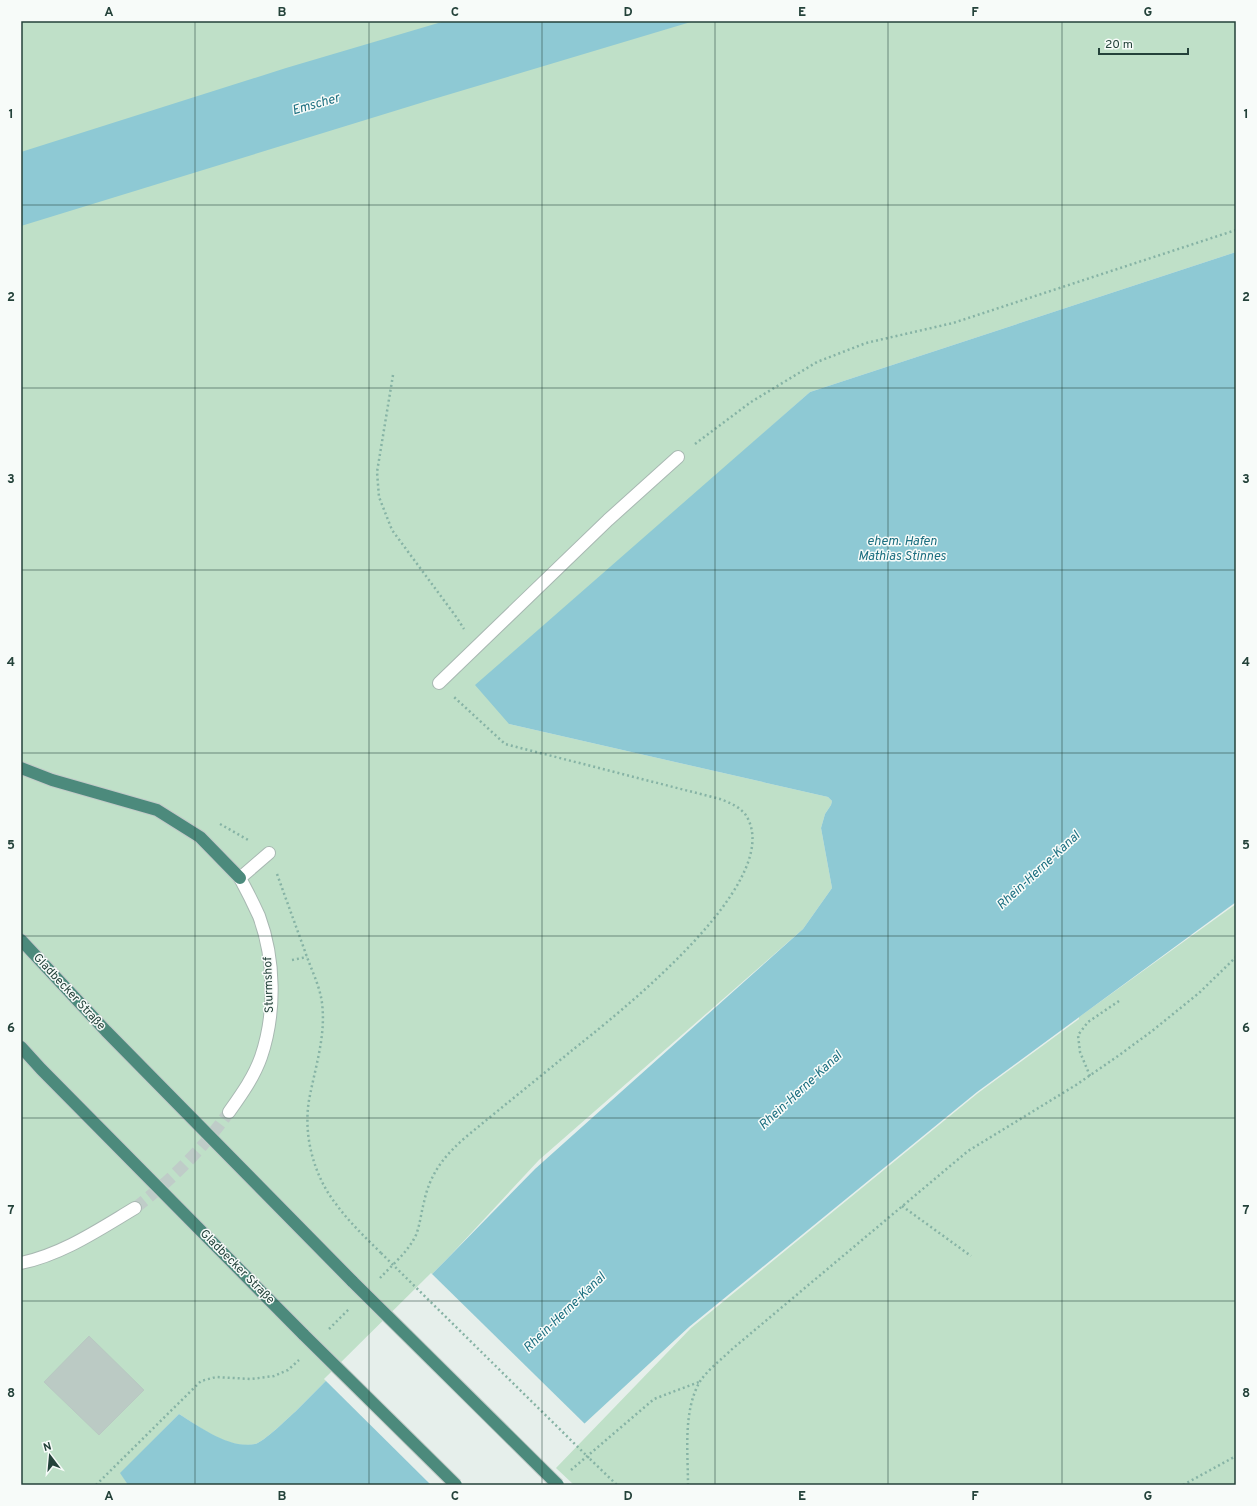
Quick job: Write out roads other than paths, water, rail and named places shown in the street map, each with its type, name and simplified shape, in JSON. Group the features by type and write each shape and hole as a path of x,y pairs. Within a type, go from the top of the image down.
{"highway":[{"path":"21,768 52,780 157,810 200,837 240,878"},
{"name":"Gladbecker Straße","path":"21,940 106,1031 354,1282 558,1485"},
{"name":"Gladbecker Straße","path":"21,1047 46,1075 304,1335 456,1485"}],"street":[{"path":"439,683 608,520 678,457"},
{"path":"240,878 270,853"},
{"name":"Sturmshof","path":"229,1112 244,1092 261,1058 269,1028 272,1001 270,964 265,937 259,918 240,878"},
{"path":"21,1263 61,1250 79,1242 135,1208"}],"water":[{"name":"Emscher","path":"445,21 694,21 427,101 21,226 21,152 286,68"},
{"path":"1236,252 1236,902 977,1092 689,1327 518,1485 128,1485 120,1473 179,1414 205,1431 235,1443 245,1445 255,1444 270,1435 296,1411 535,1169 803,929 832,888 821,828 825,814 832,801 828,797 509,724 475,685 810,392"}],"tunnel":[{"path":"135,1208 161,1187 197,1152 229,1112"}],"water label":[{"name":"ehem. Hafen Mathias Stinnes","path":"902,550"},
{"name":"Rhein-Herne-Kanal","path":"1039,871"},
{"name":"Rhein-Herne-Kanal","path":"801,1091"},
{"name":"Rhein-Herne-Kanal","path":"565,1313"}]}
